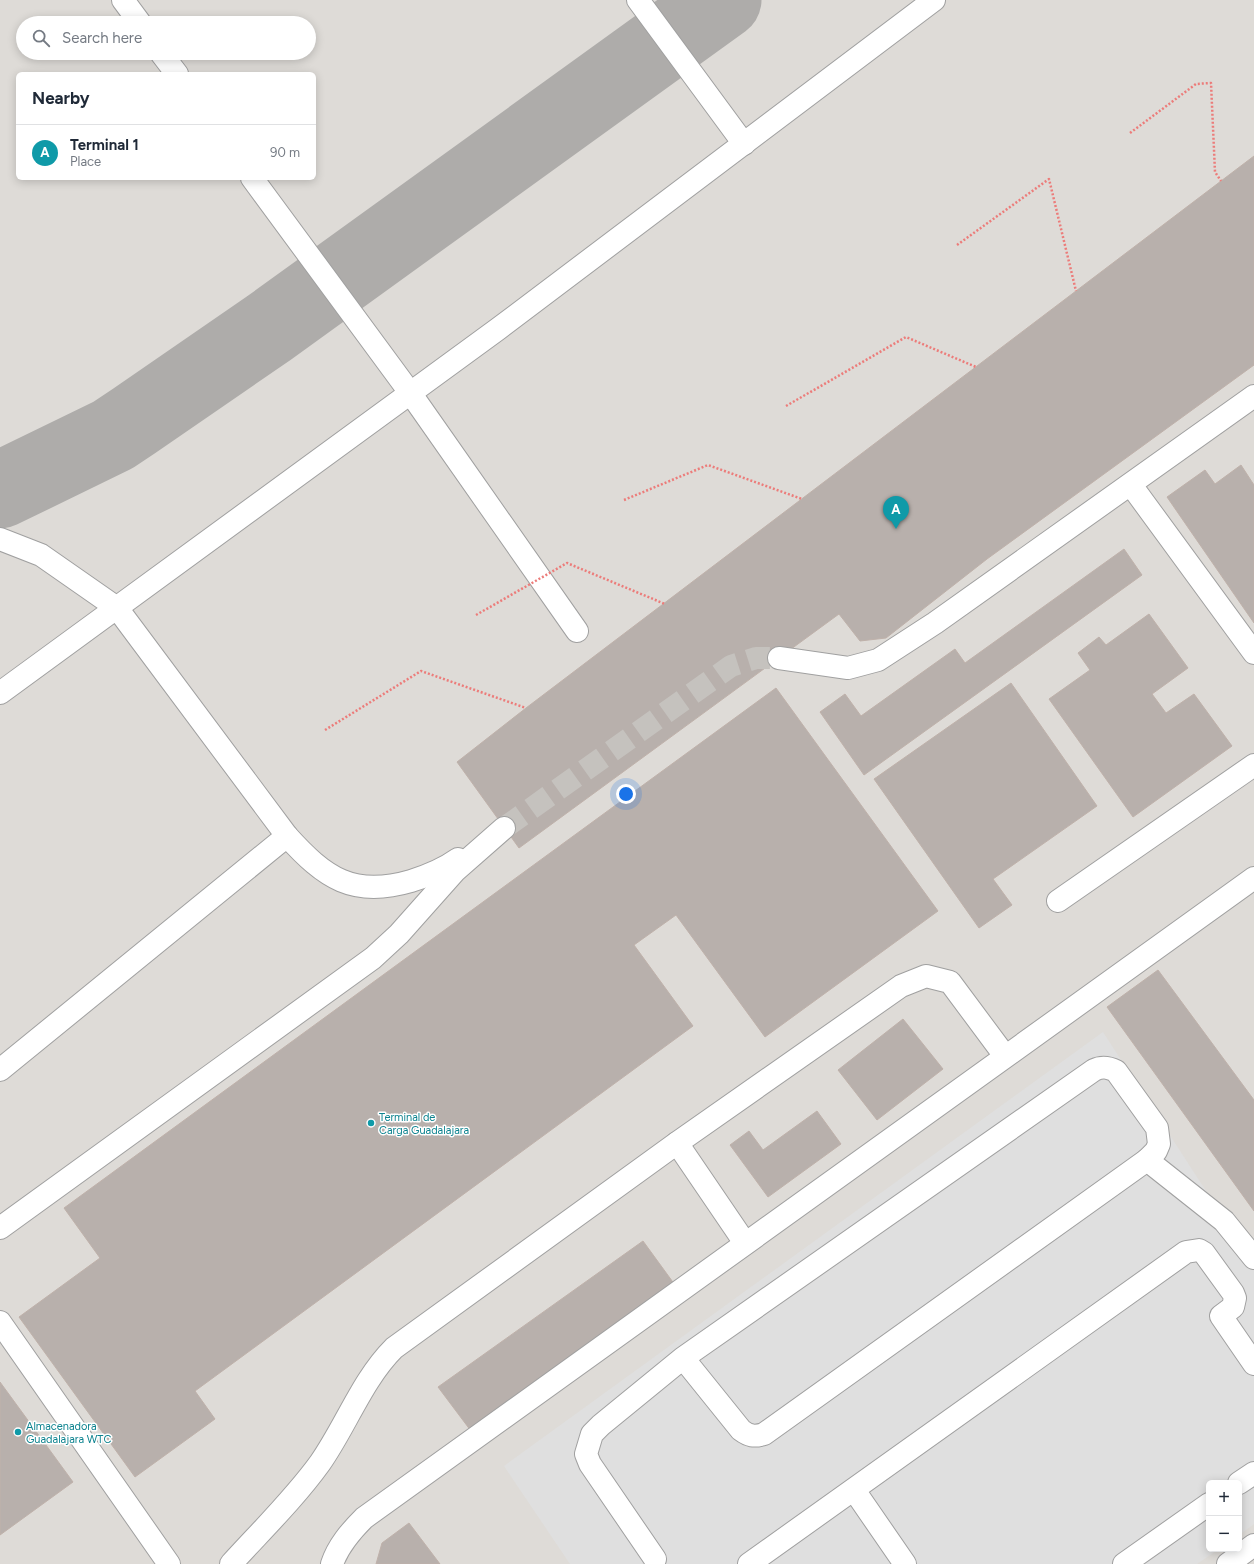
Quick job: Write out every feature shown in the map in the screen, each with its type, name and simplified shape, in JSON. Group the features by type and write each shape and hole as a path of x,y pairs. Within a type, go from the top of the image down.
{"lane":[{"path":"123,0 135,16"},
{"path":"638,0 744,144"},
{"path":"0,693 410,394 934,0"},
{"path":"166,60 175,72"},
{"path":"253,180 410,394 577,631"},
{"path":"780,658 848,668 878,660 935,623 1131,485 1254,396"},
{"path":"1131,485 1254,653"},
{"path":"0,539 41,555 117,608 287,836 306,857 326,873 346,883 371,889 404,883 450,865 504,828 455,871 399,934 373,958 0,1228"},
{"path":"1058,901 1254,765"},
{"path":"0,1070 287,836"},
{"path":"332,1564 336,1552 351,1531 364,1518 1254,878"},
{"path":"231,1564 300,1488 320,1462 379,1363 394,1348 677,1143 902,986 926,976 950,982 1005,1056"},
{"path":"655,1559 590,1464 586,1454 592,1434 600,1424 683,1358 1101,1067 1109,1067 1116,1071 1157,1128 1159,1144 1156,1151 1147,1160 764,1434 756,1436 748,1435 741,1430 683,1358"},
{"path":"677,1143 746,1243"},
{"path":"1147,1160 1224,1221 1254,1258"},
{"path":"749,1564 1186,1252 1199,1250 1208,1257 1233,1293 1233,1307 1221,1316 1252,1359"},
{"path":"0,1322 169,1564"},
{"path":"1242,1481 1254,1473"},
{"path":"854,1490 905,1564"},
{"path":"1124,1564 1206,1506"},
{"path":"1228,1564 1254,1545"}],"path":[{"path":"1130,133 1196,84 1211,83 1215,172 1221,181"},
{"path":"958,245 1049,180 1076,291"},
{"path":"786,406 906,337 976,366"},
{"path":"624,500 708,465 802,499"},
{"path":"476,615 567,563 665,604"},
{"path":"325,730 422,671 526,708"}],"shaded area":[{"path":"0,0 1254,0 1254,1564 0,1564"},
{"path":"1103,1032 1254,1265 1254,1524 1242,1533 1242,1480 1206,1480 1206,1552 1215,1552 1197,1564 570,1564 504,1466"}],"building":[{"path":"1254,156 1254,365 987,559 886,638 860,641 839,614 519,848 457,762 526,708"},
{"path":"1241,465 1254,485 1254,623 1167,497 1205,470 1215,484"},
{"path":"1124,549 1142,575 864,775 820,712 845,694 861,716 955,649 965,663"},
{"path":"1149,614 1188,668 1152,694 1166,713 1194,694 1232,746 1133,817 1049,699 1090,670 1078,653 1099,637 1106,645"},
{"path":"1011,683 1097,806 993,879 1012,905 979,928 874,779"},
{"name":"Terminal de Carga Guadalajara","path":"776,688 938,911 765,1037 676,915 634,945 693,1026 195,1391 215,1419 135,1477 19,1317 100,1258 64,1208"},
{"path":"1158,970 1254,1100 1254,1211 1107,1007"},
{"path":"903,1019 943,1069 877,1120 838,1070"},
{"path":"817,1111 841,1144 768,1197 730,1145 749,1131 763,1150"},
{"path":"643,1241 675,1285 471,1431 438,1387"},
{"name":"Almacenadora Guadalajara WTC","path":"0,1382 73,1482 0,1535"},
{"path":"409,1523 440,1564 376,1564 382,1543"}],"taxiway":[{"path":"0,490 113,435 134,421 269,328 723,0"}],"tunnel":[{"path":"504,828 731,666 756,658 779,658"}],"place":[{"name":"Terminal 1","path":"896,529"},
{"name":"Terminal de Carga Guadalajara","path":"371,1123"},
{"name":"Almacenadora Guadalajara WTC","path":"18,1432"}]}
